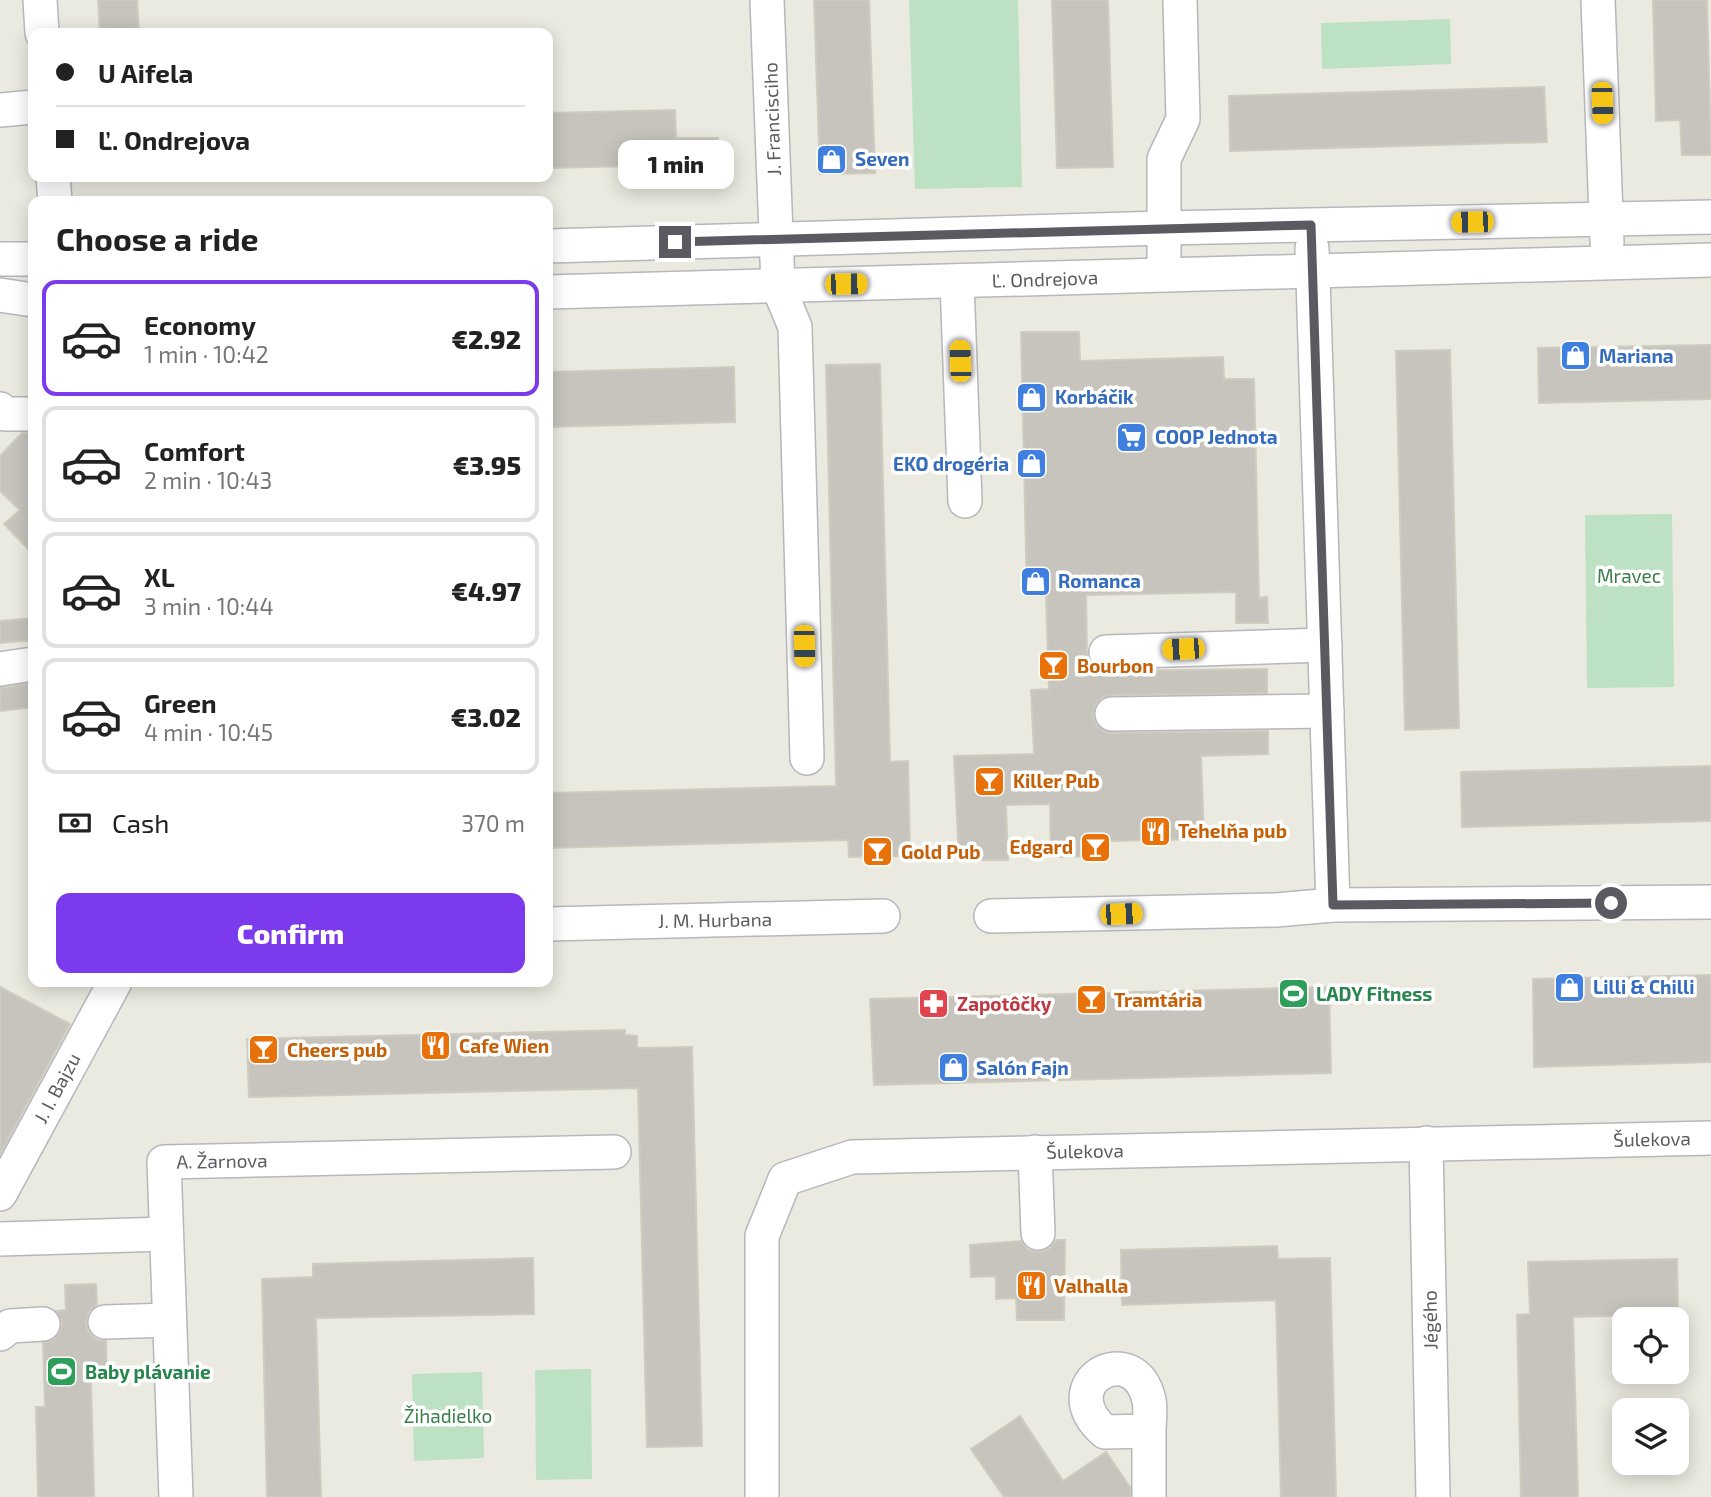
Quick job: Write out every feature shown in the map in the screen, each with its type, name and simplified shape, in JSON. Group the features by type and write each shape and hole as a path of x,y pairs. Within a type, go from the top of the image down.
{"street":[{"path":"40,0 42,28"},
{"name":"J. Francisciho","path":"767,0 776,239"},
{"path":"1164,275 1164,159 1183,119 1180,0"},
{"path":"1598,0 1607,263"},
{"path":"0,110 28,107"},
{"path":"553,246 1164,228 1711,217"},
{"path":"1311,225 1333,905"},
{"path":"776,239 778,286 795,327 807,758"},
{"path":"0,259 28,259"},
{"name":"Ľ. Ondrejova","path":"553,292 1711,260"},
{"path":"957,281 965,501"},
{"path":"0,295 28,299"},
{"path":"0,409 4,414 28,414"},
{"path":"1106,652 1325,645"},
{"path":"0,669 28,665"},
{"path":"1112,715 1327,711"},
{"path":"991,916 1276,910 1333,905 1711,902"},
{"name":"J. M. Hurbana","path":"553,924 883,916"},
{"name":"J. I. Bajzu","path":"0,1194 112,987"},
{"name":"Šulekova","path":"762,1497 762,1236 785,1179 852,1157 1711,1138"},
{"name":"Jégého","path":"1426,1143 1433,1497"},
{"name":"A. Žarnova","path":"176,1497 164,1162 614,1152"},
{"path":"1035,1152 1038,1233"},
{"path":"0,1239 166,1234"},
{"path":"105,1322 169,1320"},
{"path":"5,1329 43,1324"},
{"path":"1149,1431 1149,1497"}],"green space":[{"path":"909,0 1018,0 1022,187 915,189"},
{"path":"1450,19 1451,64 1322,69 1321,23"},
{"name":"Mravec","path":"1672,514 1674,687 1587,688 1585,515"},
{"path":"591,1369 592,1479 536,1480 535,1370"},
{"name":"Žihadielko","path":"482,1372 484,1458 414,1461 412,1374"}],"building":[{"path":"98,0 137,0 139,28 100,28"},
{"path":"814,0 869,0 875,173 820,174"},
{"path":"1052,0 1108,0 1113,167 1057,168"},
{"path":"1653,0 1707,0 1711,155 1682,155 1680,120 1656,121"},
{"path":"1544,87 1547,142 1230,151 1229,96"},
{"path":"675,110 676,138 718,138 719,173 677,174 677,165 553,168 553,113"},
{"path":"1021,332 1079,332 1080,361 1223,357 1224,379 1254,379 1259,598 1267,597 1268,623 1236,623 1236,592 1086,595 1087,658 1097,671 1267,669 1267,693 1112,695 1102,698 1095,705 1093,715 1096,724 1103,731 1112,733 1268,731 1268,754 1201,756 1204,839 1110,841 1110,856 1051,857 1050,804 1006,805 1008,860 959,860 954,756 1034,754 1031,690 1049,689 1046,596 1027,596"},
{"path":"1711,345 1711,399 1539,403 1538,348"},
{"path":"1450,350 1459,728 1405,730 1396,351"},
{"path":"880,364 890,762 908,761 910,856 849,857 848,840 553,848 553,793 836,786 826,365"},
{"path":"734,367 735,422 553,427 553,372"},
{"path":"22,433 28,433 28,549 4,524 20,510 0,491 0,456"},
{"path":"28,618 28,640 0,643 0,621"},
{"path":"28,684 28,708 0,711 0,688"},
{"path":"1711,766 1711,821 1462,827 1461,772"},
{"path":"1711,975 1711,1062 1534,1067 1533,979"},
{"path":"0,987 70,1024 0,1154"},
{"path":"1329,987 1331,1073 874,1085 870,999"},
{"path":"625,1030 625,1035 637,1036 637,1048 692,1047 702,1446 647,1447 638,1088 249,1097 247,1039"},
{"name":"Valhalla","path":"1056,1240 1065,1240 1064,1320 1017,1320 1016,1298 996,1299 996,1276 971,1277 970,1245 1021,1241 1028,1250 1039,1252 1049,1249"},
{"path":"1277,1246 1278,1259 1330,1258 1336,1497 1281,1497 1276,1300 1122,1305 1121,1250"},
{"path":"533,1258 534,1314 316,1318 321,1497 267,1497 262,1279 313,1277 313,1264"},
{"path":"1677,1259 1678,1307 1612,1307 1612,1316 1573,1317 1578,1497 1521,1497 1517,1315 1530,1314 1528,1262"},
{"path":"96,1284 97,1305 88,1312 86,1323 88,1332 95,1339 106,1341 107,1380 91,1380 94,1497 38,1497 36,1407 45,1407 43,1343 53,1340 60,1332 62,1322 56,1311 66,1310 65,1285"},
{"path":"1020,1416 1063,1481 1106,1452 1130,1487 1130,1497 1004,1497 971,1449"}],"place":[{"name":"Seven","path":"832,159"},
{"name":"Mariana","path":"1576,356"},
{"name":"Korbáčik","path":"1032,397"},
{"name":"COOP Jednota","path":"1132,437"},
{"name":"EKO drogéria","path":"1032,464"},
{"name":"Romanca","path":"1035,581"},
{"name":"Bourbon","path":"1054,666"},
{"name":"Killer Pub","path":"990,781"},
{"name":"Tehelňa pub","path":"1155,831"},
{"name":"Edgard","path":"1096,847"},
{"name":"Gold Pub","path":"878,852"},
{"name":"Lilli & Chilli","path":"1570,987"},
{"name":"LADY Fitness","path":"1293,994"},
{"name":"Tramtária","path":"1091,1000"},
{"name":"Zapotôčky","path":"934,1004"},
{"name":"Cafe Wien","path":"436,1046"},
{"name":"Cheers pub","path":"264,1050"},
{"name":"Salón Fajn","path":"953,1068"},
{"name":"Valhalla","path":"1031,1286"},
{"name":"Baby plávanie","path":"62,1372"}],"route":[{"path":"675,242 1311,225 1333,905 1611,903"}]}
